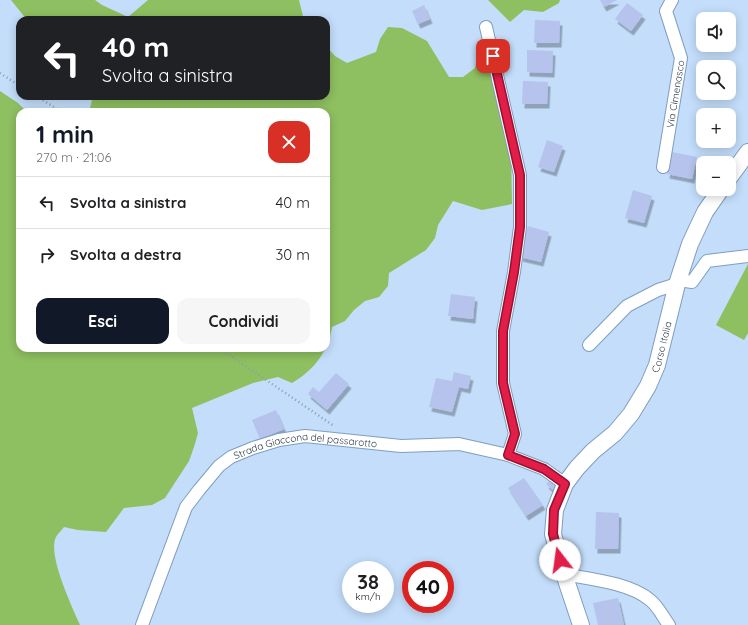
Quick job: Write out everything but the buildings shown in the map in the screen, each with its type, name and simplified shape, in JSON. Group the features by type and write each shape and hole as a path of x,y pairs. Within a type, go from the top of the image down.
{"street":[{"name":"Via Cimenasco","path":"663,167 681,58 666,11 672,0"},
{"path":"486,27 520,175 520,227 514,272 503,331 503,383 515,434 508,455"},
{"path":"736,168 748,152"},
{"name":"Corso Italia","path":"581,625 564,574 553,534 554,510 565,484 576,468 614,433 631,414 648,386 657,365 678,282 690,244 705,212 717,196"},
{"path":"589,345 627,306 658,290 678,282 692,282 707,261 748,256"},
{"name":"Strada Giaccona del passarotto","path":"142,625 186,507 219,466 231,457 280,440 305,436 327,437 401,446 459,444 508,455 544,469 565,484"},
{"path":"564,574 629,587 650,600 660,610 669,625"}],"path":[{"path":"0,74 16,84"},
{"path":"42,100 56,108"},
{"path":"225,352 336,428"}],"green space":[{"path":"11,0 95,0 102,5 126,16 24,16"},
{"path":"148,0 299,0 303,16 129,16"},
{"path":"488,0 560,0 559,3 543,12 524,10 510,22"},
{"path":"388,27 402,28 427,41 449,77 463,77 475,68 478,54 485,52 511,151 512,204 482,210 453,201 438,225 435,238 426,250 389,273 388,286 379,297 365,301 354,310 345,321 332,327 330,336 330,108 90,108 92,100 330,100 330,50 335,56 347,63 376,52 380,39"},
{"path":"0,91 23,108 16,108 16,352 323,352 319,360 307,372 292,383 278,377 253,383 192,408 198,433 194,447 189,461 165,498 152,505 124,508 106,532 78,530 64,527 56,537 54,545 55,555 62,581 80,625 0,625"},
{"path":"748,264 748,333 744,340 716,325"}],"route":[{"path":"493,56 520,175 520,227 514,272 503,331 503,383 515,434 508,455 544,469 565,484 554,510 553,534 560,560"}]}
